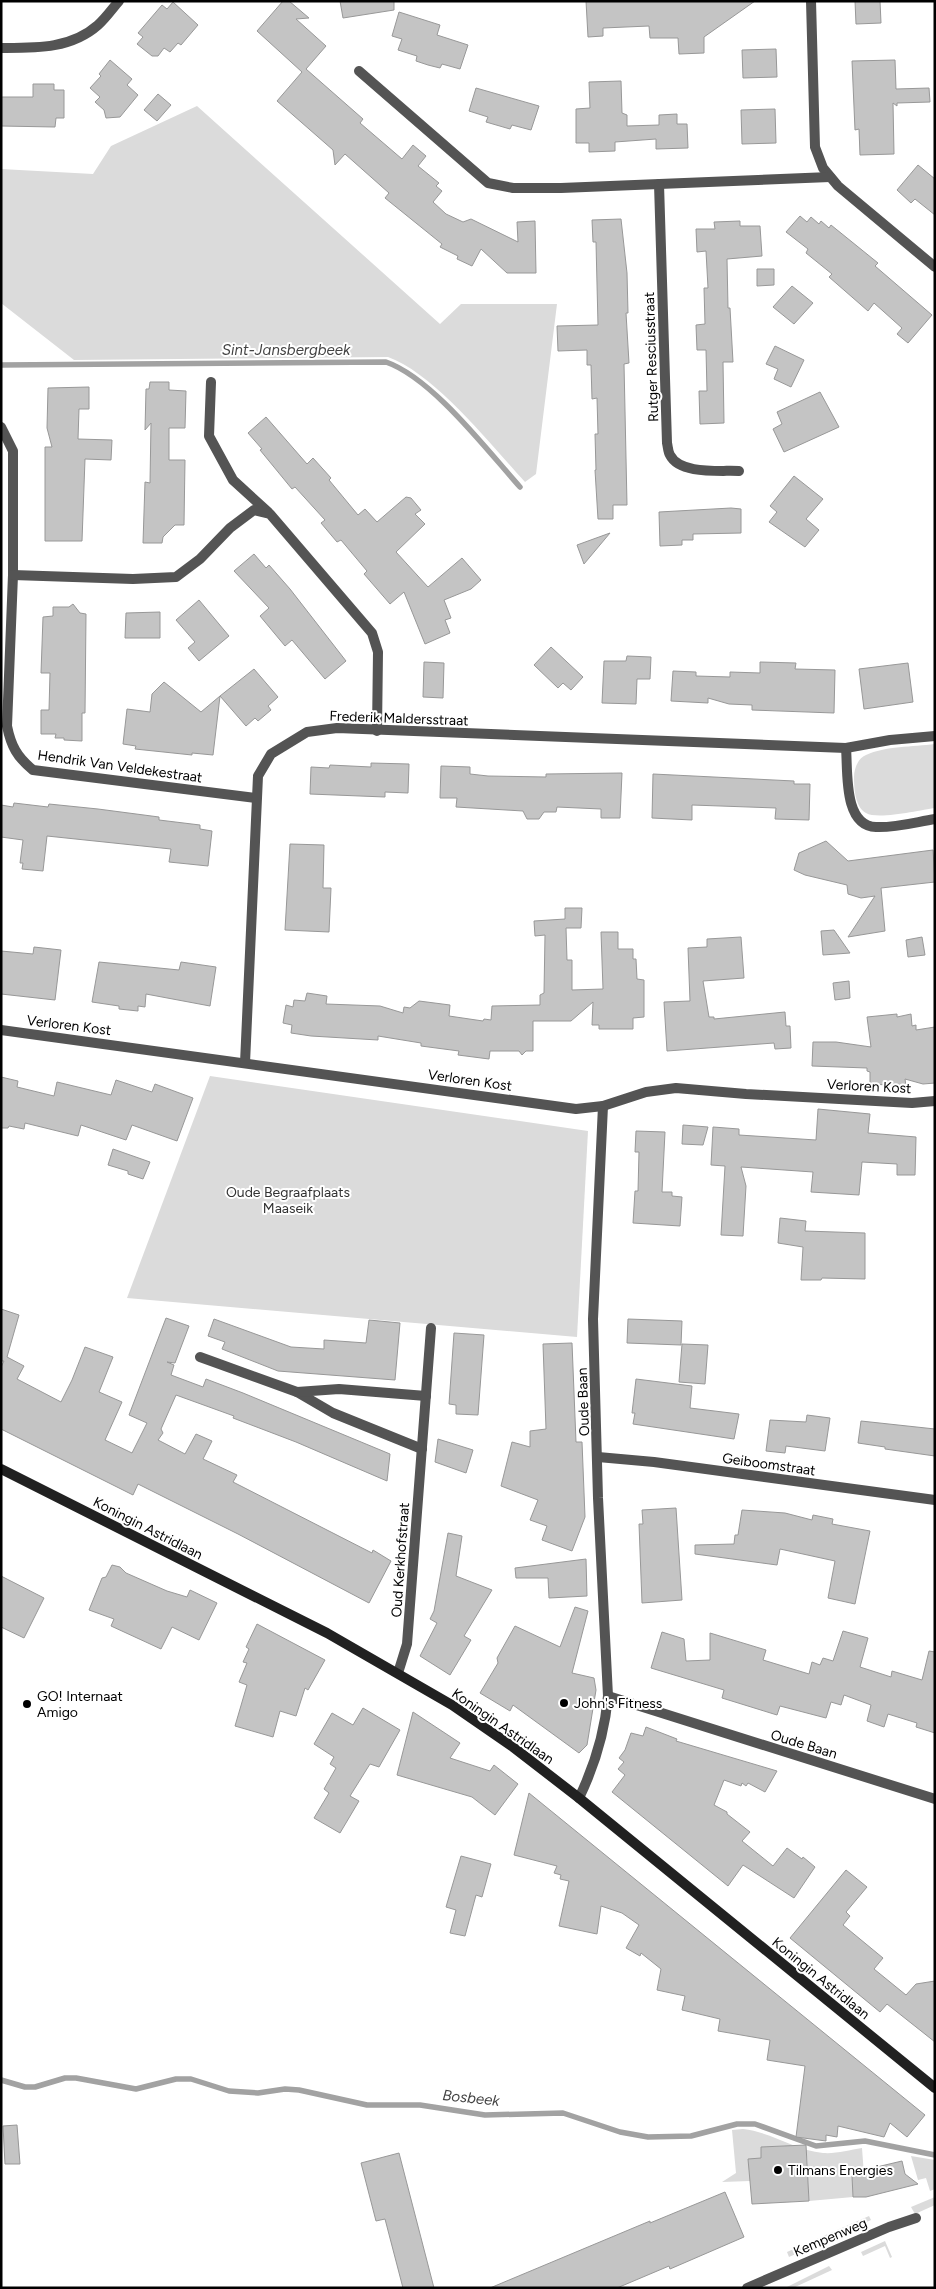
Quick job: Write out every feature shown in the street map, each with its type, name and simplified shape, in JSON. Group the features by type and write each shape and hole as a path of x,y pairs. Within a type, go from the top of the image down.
{"main road":[{"name":"Koningin Astridlaan","path":"1,1469 327,1633 452,1705 497,1736 579,1798 935,2088"}],"street":[{"path":"1,48 50,47 75,41 98,25 119,1"},
{"path":"810,1 815,147 823,168 838,186 935,267"},
{"path":"359,71 488,183 513,188 830,177"},
{"name":"Rutger Resciusstraat","path":"659,184 667,443 670,455 681,465 697,470 739,471"},
{"path":"212,382 209,436 233,480 270,514 372,633 378,652 377,731"},
{"name":"Hendrik Van Veldekestraat","path":"1,427 13,451 13,575 8,726 10,742 18,758 33,770 256,798"},
{"path":"13,575 133,579 176,577 200,559 230,528 254,510 270,514"},
{"name":"Frederik Maldersstraat","path":"245,1063 258,776 271,754 307,732 337,728 846,748 890,740 935,736"},
{"path":"846,748 851,805 856,817 864,824 876,828 935,819"},
{"name":"Verloren Kost","path":"1,1030 576,1109 603,1106 646,1092 676,1088 912,1103 935,1101"},
{"name":"Oude Baan","path":"579,1798 593,1764 603,1728 608,1696 593,1319 603,1106"},
{"name":"Oud Kerkhofstraat","path":"398,1673 407,1644 431,1328"},
{"path":"200,1357 297,1392 333,1413 422,1449"},
{"path":"297,1392 339,1389 426,1396"},
{"name":"Geiboomstraat","path":"598,1457 654,1462 935,1500"},
{"name":"Oude Baan","path":"608,1696 935,1799"},
{"name":"Kempenweg","path":"754,2287 889,2227 916,2218"}],"green space":[{"path":"197,106 440,324 461,304 557,304 536,474 525,482 479,430 443,394 424,378 388,357 74,360 1,303 1,169 93,174 111,146"},
{"path":"935,744 935,808 880,815 872,815 862,810 857,802 854,781 856,767 861,759 866,755 882,750"},
{"name":"Oude Begraafplaats Maaseik","path":"210,1076 588,1131 577,1337 127,1298"},
{"path":"743,2129 823,2153 862,2148 864,2175 852,2176 853,2197 809,2201 807,2156 789,2146 761,2147 761,2158 750,2181 722,2182 736,2173 732,2130"},
{"path":"911,2156 935,2160 935,2189 930,2191 926,2178 918,2180"},
{"path":"935,2197 935,2205 915,2214 911,2207"},
{"path":"869,2216 871,2220 789,2257 787,2252"},
{"path":"885,2241 892,2257 890,2258 885,2246 863,2256 861,2252"},
{"path":"829,2266 832,2270 793,2288 785,2288"}],"building":[{"path":"283,1 289,1 309,18 296,19 326,46 306,69 363,119 360,123 402,159 413,145 426,156 418,166 439,183 436,186 442,191 433,202 446,214 463,222 471,219 518,242 517,222 535,221 536,273 507,273 481,249 472,266 457,259 458,256 440,247 442,244 385,198 389,193 345,154 335,165 333,150 277,101 302,72 257,31"},
{"path":"340,1 394,1 394,10 343,18"},
{"path":"586,1 755,1 704,37 704,53 679,54 678,38 650,38 649,26 603,28 603,36 588,37"},
{"path":"855,1 880,1 881,23 856,24"},
{"path":"173,2 198,25 181,45 178,43 170,52 164,48 158,56 152,56 137,44 143,37 138,33 162,5 167,9"},
{"path":"399,12 440,25 437,35 468,45 460,69 442,64 440,68 428,65 416,61 417,56 398,50 402,39 392,36"},
{"path":"776,49 777,77 743,78 742,50"},
{"path":"110,60 132,79 127,85 138,95 120,117 106,118 104,110 95,102 100,97 90,88 101,76 99,74"},
{"path":"895,60 896,89 929,88 930,102 897,103 897,106 893,103 894,154 860,155 859,129 855,130 852,61"},
{"path":"621,81 622,113 627,115 627,126 659,125 659,115 677,114 677,124 687,124 688,148 656,149 656,139 615,142 615,151 589,152 589,143 576,143 576,109 590,108 589,82"},
{"path":"33,84 54,84 54,90 64,90 64,118 56,118 55,127 1,126 1,97 33,97"},
{"path":"476,88 539,106 531,130 512,125 510,129 486,122 488,117 469,111"},
{"path":"158,94 171,105 157,121 144,110"},
{"path":"775,109 776,143 742,144 741,110"},
{"path":"918,165 935,179 935,215 915,199 911,203 897,190"},
{"path":"800,216 807,222 811,217 819,224 821,221 829,228 831,225 878,263 875,266 932,315 908,343 897,334 902,328 874,303 868,311 829,277 832,274 806,253 808,249 786,232"},
{"path":"621,219 627,273 628,313 626,313 629,363 624,364 627,505 613,505 613,519 598,519 595,470 595,434 598,434 597,398 592,399 591,365 587,365 587,350 558,351 557,326 598,325 596,242 593,242 592,220"},
{"path":"740,221 740,226 760,226 762,256 727,259 728,308 730,308 733,362 723,362 724,423 700,424 699,391 707,391 706,350 697,350 696,325 705,324 704,288 708,288 706,251 697,252 696,229 715,229 714,222"},
{"path":"757,269 774,269 774,285 757,286"},
{"path":"792,286 813,303 794,324 773,307"},
{"path":"775,346 804,360 791,387 774,379 778,369 766,364"},
{"path":"150,382 169,382 169,390 186,391 185,428 169,428 169,460 185,460 184,525 175,525 163,537 162,543 143,543 145,482 150,483 151,423 145,430 146,389 149,389"},
{"path":"89,387 89,409 79,409 78,439 112,440 111,460 85,459 82,541 45,541 45,447 52,447 47,428 48,388"},
{"path":"820,392 839,427 784,452 773,429 782,424 777,412"},
{"path":"266,417 307,464 313,458 331,478 329,480 358,515 365,509 377,522 406,497 411,498 421,510 415,514 425,524 396,552 428,587 462,558 481,580 471,589 444,600 451,618 445,620 450,633 425,644 404,592 390,604 364,574 367,571 341,540 337,542 321,523 325,520 295,487 292,489 248,433"},
{"path":"794,476 823,499 806,519 819,530 805,547 769,522 777,512 770,506"},
{"path":"741,509 741,533 693,534 693,540 682,540 682,545 660,546 659,512"},
{"path":"610,533 584,564 577,545"},
{"path":"254,554 266,568 269,565 290,589 346,661 325,679 292,640 285,646 260,616 269,608 234,571"},
{"path":"199,600 229,636 199,661 188,648 195,642 176,620"},
{"path":"73,604 80,613 86,614 85,713 82,713 82,741 55,738 56,734 41,734 41,710 49,710 50,673 41,673 43,617 53,616 53,607 69,607"},
{"path":"160,612 160,638 125,638 126,613"},
{"path":"551,647 583,677 571,690 563,683 558,688 534,665"},
{"path":"627,656 651,657 650,679 637,679 636,704 602,703 604,661 626,661"},
{"path":"424,662 444,663 443,698 423,697"},
{"path":"760,662 796,663 795,669 835,670 834,713 752,710 752,705 729,704 708,698 708,703 671,701 673,671 696,672 696,676 730,677 730,672 760,673"},
{"path":"908,663 913,702 864,709 859,669"},
{"path":"254,669 278,697 268,706 271,710 258,721 255,718 246,726 220,696"},
{"path":"164,682 201,712 220,696 213,755 192,753 192,755 135,749 136,746 123,744 127,709 150,712 152,694"},
{"path":"371,763 409,764 408,793 385,792 385,797 310,794 311,767 329,768 330,765 371,767"},
{"path":"441,766 470,767 470,774 488,776 546,777 546,774 622,773 620,818 601,818 601,809 557,807 556,812 544,812 539,819 527,819 523,811 456,807 457,798 440,798"},
{"path":"653,774 794,781 794,784 810,784 809,820 775,819 776,808 692,805 692,820 652,818"},
{"path":"14,803 48,807 49,804 98,809 159,817 159,820 200,825 200,829 212,831 208,866 169,862 171,849 47,836 43,871 22,869 23,863 20,863 23,840 1,837 1,805 13,807"},
{"path":"826,841 848,861 933,850 935,882 881,888 885,931 848,937 875,896 861,898 848,894 847,885 805,875 794,870 799,853"},
{"path":"290,844 324,845 323,888 331,888 329,932 285,930"},
{"path":"565,908 582,908 581,928 566,928 567,960 572,960 572,990 603,989 601,932 618,932 618,949 633,949 633,959 636,959 637,979 644,980 644,1017 633,1018 633,1029 599,1029 599,1025 592,1025 593,1002 571,1021 533,1021 533,1051 526,1051 522,1055 519,1051 490,1051 489,1059 458,1055 459,1051 421,1046 421,1043 378,1036 378,1040 291,1033 292,1025 283,1023 286,1005 293,1007 294,1000 305,1001 307,993 327,996 326,1004 380,1006 403,1013 404,1007 410,1008 419,1001 450,1005 449,1016 483,1021 484,1019 491,1020 492,1006 540,1005 540,995 544,993 545,935 535,936 534,921 565,919"},
{"path":"834,930 850,953 823,955 821,931"},
{"path":"741,937 744,978 703,981 709,1017 714,1017 714,1019 785,1012 786,1026 790,1026 791,1048 775,1049 774,1043 667,1051 664,1002 690,1001 688,948 707,947 707,939"},
{"path":"922,937 925,955 908,957 906,940"},
{"path":"34,947 61,950 55,1000 1,994 1,951 33,954"},
{"path":"99,962 179,970 181,962 216,967 210,1006 146,994 145,1007 138,1006 138,1011 119,1009 119,1006 92,1002"},
{"path":"849,981 850,998 835,1000 833,983"},
{"path":"897,1014 897,1017 911,1014 912,1026 916,1025 916,1030 935,1027 935,1083 923,1084 905,1079 906,1086 870,1084 870,1072 867,1071 867,1068 812,1066 813,1042 836,1042 871,1047 867,1017"},
{"path":"1,1077 18,1081 17,1087 54,1096 57,1082 111,1095 116,1080 152,1092 155,1084 193,1098 177,1141 132,1125 126,1140 81,1125 78,1136 25,1123 24,1129 9,1126 8,1128 1,1128"},
{"path":"818,1109 870,1114 868,1133 916,1137 915,1175 897,1175 897,1164 862,1162 859,1195 811,1192 813,1172 741,1167 746,1186 743,1236 721,1235 725,1166 711,1165 713,1127 739,1129 739,1135 816,1140"},
{"path":"683,1125 708,1127 703,1145 682,1144"},
{"path":"636,1131 665,1132 662,1192 672,1192 672,1196 682,1197 680,1226 633,1223 635,1191 638,1191 639,1152 635,1152"},
{"path":"113,1149 150,1162 143,1179 128,1174 128,1171 108,1165"},
{"path":"780,1218 806,1221 805,1231 865,1233 865,1279 822,1278 821,1280 801,1280 803,1247 778,1243"},
{"path":"1,1309 19,1315 7,1357 24,1366 17,1379 61,1402 85,1347 113,1357 99,1392 122,1402 105,1440 132,1453 147,1423 129,1415 166,1318 189,1326 175,1363 167,1362 174,1365 171,1375 203,1387 206,1379 390,1454 387,1481 296,1442 233,1418 234,1416 176,1395 161,1429 163,1433 158,1440 185,1454 196,1434 212,1441 203,1459 237,1475 233,1482 372,1553 373,1550 391,1561 369,1603 138,1484 133,1495 1,1429 1,1367 4,1361 1,1361"},
{"path":"214,1319 291,1347 324,1349 324,1340 366,1343 369,1320 400,1323 395,1380 278,1371 222,1349 225,1342 208,1336"},
{"path":"628,1319 682,1321 681,1345 627,1343"},
{"path":"454,1333 484,1335 478,1415 456,1414 456,1405 449,1404"},
{"path":"572,1343 576,1442 582,1442 585,1517 572,1551 542,1540 547,1526 530,1520 538,1500 501,1486 512,1442 530,1447 530,1431 546,1429 543,1344"},
{"path":"682,1344 708,1345 705,1384 679,1382"},
{"path":"636,1379 692,1386 690,1408 739,1414 734,1439 633,1424 635,1413 632,1413"},
{"path":"807,1415 830,1418 825,1451 786,1446 785,1453 766,1451 770,1420 806,1422"},
{"path":"861,1421 935,1429 935,1456 858,1443"},
{"path":"438,1439 473,1450 466,1473 435,1462"},
{"path":"676,1508 682,1600 642,1603 639,1524 643,1524 642,1510"},
{"path":"742,1510 785,1513 812,1520 813,1515 833,1519 832,1524 870,1531 855,1604 828,1598 835,1561 780,1549 777,1565 695,1554 695,1545 734,1544 735,1535 738,1535"},
{"path":"448,1533 462,1536 456,1576 492,1590 464,1636 471,1640 450,1675 420,1656 437,1623 430,1619 434,1611"},
{"path":"586,1559 587,1596 549,1598 548,1578 516,1578 515,1568"},
{"path":"112,1565 120,1567 126,1573 167,1591 187,1597 190,1590 217,1603 199,1640 172,1627 161,1649 111,1626 114,1619 89,1610 102,1578 106,1577"},
{"path":"1,1576 44,1598 24,1638 1,1627"},
{"path":"575,1607 588,1611 572,1673 594,1678 596,1690 587,1745 579,1753 513,1705 510,1711 480,1693 498,1663 497,1658 515,1626 560,1647"},
{"path":"257,1624 325,1660 308,1690 305,1688 296,1716 280,1711 273,1737 235,1726 247,1685 239,1682 247,1663 243,1662 249,1649 246,1647"},
{"path":"843,1631 868,1638 860,1667 891,1677 892,1671 922,1680 929,1651 935,1652 935,1733 916,1727 917,1723 888,1714 884,1727 867,1721 871,1705 844,1695 841,1705 831,1702 826,1718 780,1706 777,1715 722,1698 724,1690 651,1668 662,1632 684,1639 686,1661 710,1660 710,1633 766,1650 763,1660 809,1674 812,1662 820,1665 823,1658 833,1661"},
{"path":"363,1708 400,1730 379,1767 370,1764 350,1796 359,1801 340,1833 314,1818 329,1793 324,1789 336,1768 330,1764 334,1757 314,1744 332,1713 353,1725"},
{"path":"413,1712 460,1743 450,1758 490,1771 494,1765 518,1784 495,1815 472,1797 397,1775"},
{"path":"646,1727 677,1739 676,1741 777,1771 765,1792 748,1783 746,1786 742,1783 741,1786 724,1780 714,1805 727,1812 727,1814 750,1832 742,1841 773,1866 787,1848 802,1859 803,1857 815,1867 794,1898 743,1865 728,1886 612,1792 625,1775 618,1769 624,1762 619,1758 625,1750 631,1733 643,1736"},
{"path":"529,1793 925,2115 907,2137 890,2123 884,2137 838,2126 837,2137 826,2135 826,2141 796,2137 805,2066 767,2060 770,2040 718,2031 720,2019 682,2010 685,1996 657,1990 661,1969 641,1953 640,1956 626,1948 639,1925 622,1913 601,1906 597,1934 559,1926 569,1881 560,1879 561,1875 554,1873 557,1866 514,1855"},
{"path":"461,1856 491,1864 482,1897 476,1895 465,1936 450,1933 456,1910 446,1907"},
{"path":"846,1870 867,1887 846,1912 850,1916 843,1925 883,1958 874,1969 906,1995 916,1984 935,1981 935,2042 887,2004 880,2012 790,1938"},
{"path":"17,2125 20,2164 5,2164 3,2126"},
{"name":"Tilmans Energies","path":"806,2145 809,2201 752,2204 748,2159 761,2158 761,2147"},
{"path":"399,2153 434,2288 403,2288 385,2219 376,2221 361,2163"},
{"path":"902,2161 905,2174 918,2184 866,2197 853,2197 852,2176 864,2175 864,2170"},
{"path":"725,2192 744,2237 670,2269 669,2266 617,2288 490,2288 650,2221 650,2223"}],"waterway":[{"name":"Sint-Jansbergbeek","path":"1,365 386,362 404,370 440,399 458,416 520,487"},
{"name":"Bosbeek","path":"1,2080 25,2087 35,2087 65,2078 76,2078 136,2089 176,2079 191,2079 229,2091 258,2093 285,2089 299,2090 367,2105 420,2105 485,2115 563,2113 620,2132 648,2137 691,2136 737,2124 755,2124 816,2146 865,2141 935,2155"}],"place":[{"name":"John's Fitness","path":"564,1703"},
{"name":"GO! Internaat Amigo","path":"27,1704"},
{"name":"Tilmans Energies","path":"778,2170"}]}
